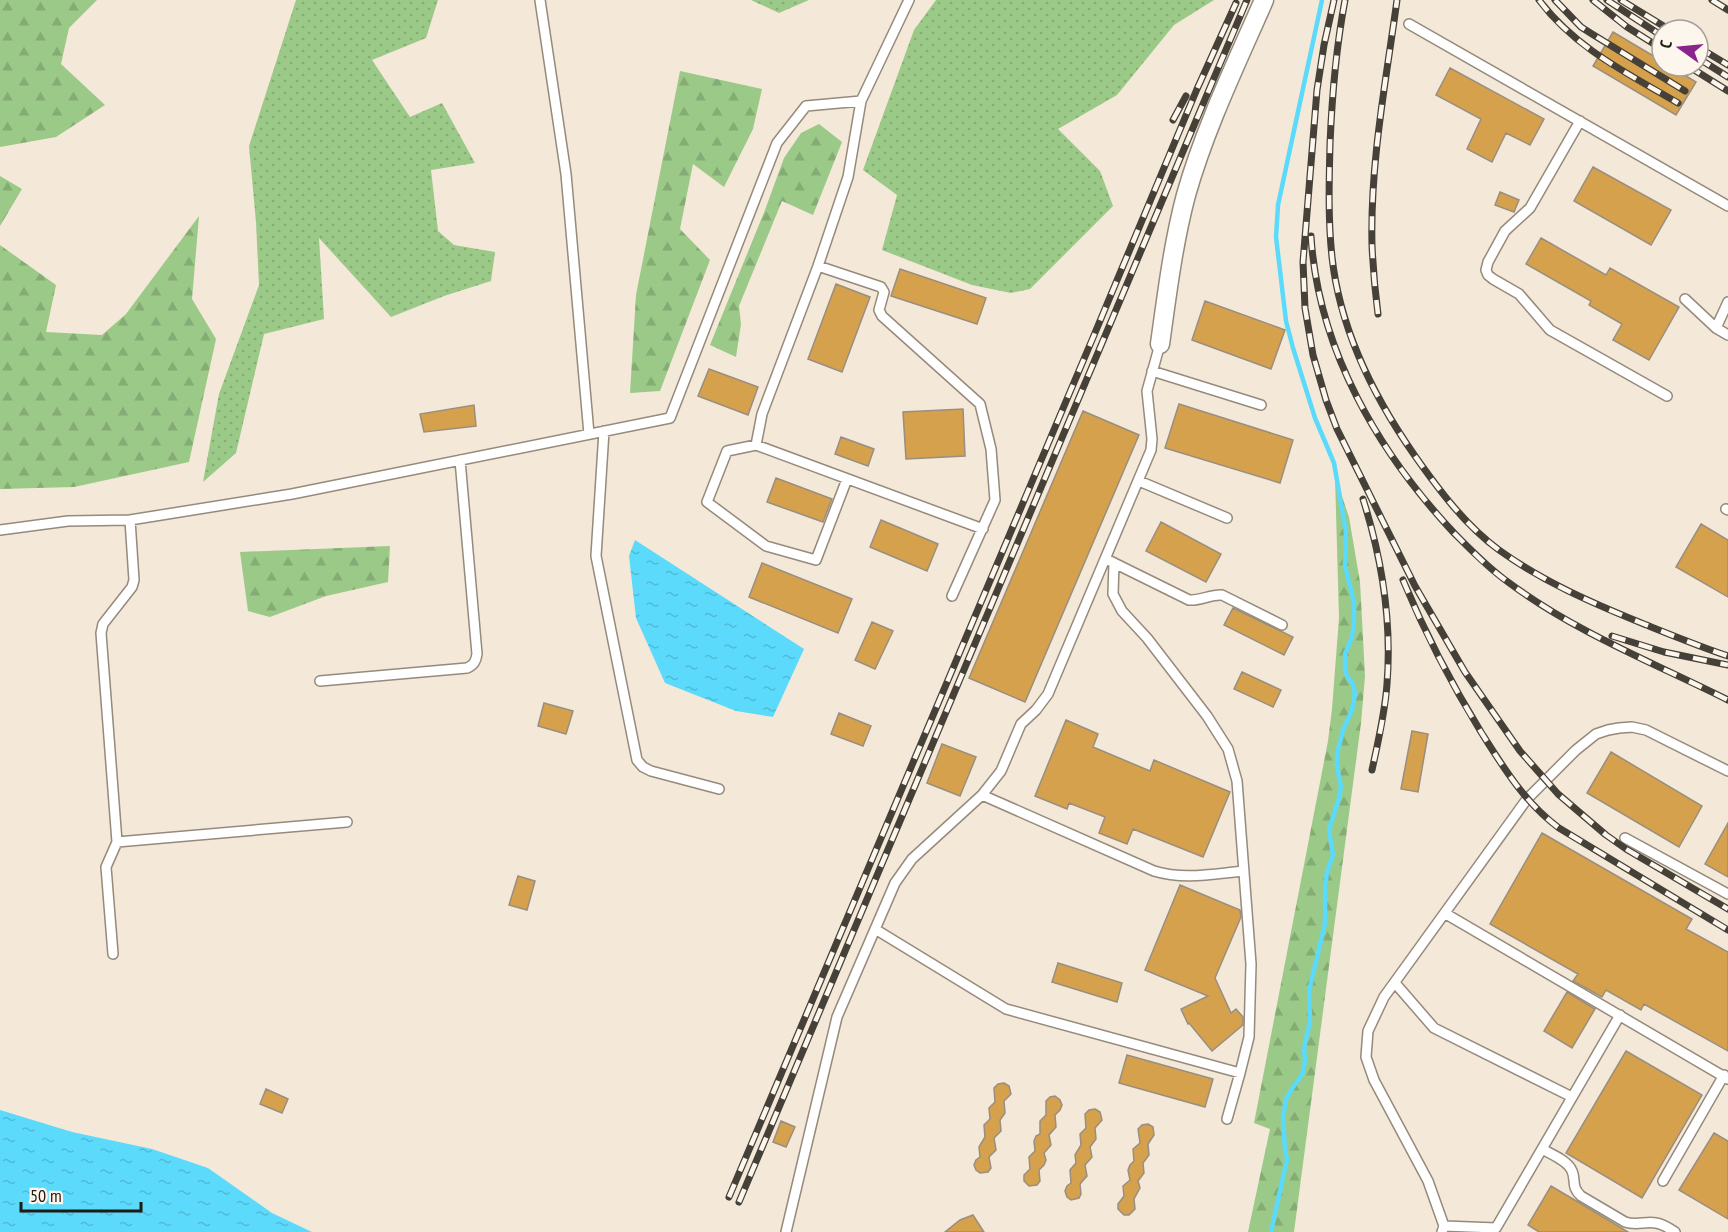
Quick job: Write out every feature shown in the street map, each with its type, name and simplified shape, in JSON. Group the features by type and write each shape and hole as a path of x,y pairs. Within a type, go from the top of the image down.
{"street":[{"path":"1160,344 1171,263 1186,195 1214,114 1264,0"}],"lane":[{"path":"540,0 566,174 589,434"},
{"path":"756,445 762,414 818,266 848,177 861,101 909,0"},
{"path":"1409,24 1728,206"},
{"path":"0,530 68,521 130,520 292,494 670,418 777,143 806,106 861,101"},
{"path":"1580,121 1530,208 1505,231 1486,270 1493,279 1519,294 1550,330 1666,396"},
{"path":"818,266 881,287 884,292 879,310 882,316 980,404 991,449 995,500 952,596"},
{"path":"1685,299 1716,328 1728,335"},
{"path":"1716,328 1728,302"},
{"path":"786,1232 837,1017 895,883 912,859 982,795 1001,771 1021,724 1048,694 1110,560 1151,450 1152,438 1147,391 1160,344"},
{"path":"1152,371 1261,405"},
{"path":"604,431 596,556 637,760 651,771 719,789"},
{"path":"847,479 816,560 766,546 707,502 727,451 756,445 983,529"},
{"path":"320,681 466,668 472,666 476,661 460,460"},
{"path":"1139,480 1227,518"},
{"path":"113,954 106,867 117,842 101,633 104,624 132,587 134,580 130,520"},
{"path":"1110,560 1189,600 1215,594 1222,595 1282,625"},
{"path":"1110,560 1113,594 1122,610 1147,638 1207,716 1228,749 1237,781 1251,974 1249,1037 1227,1119"},
{"path":"1620,1015 1497,1230 1443,1229 1428,1181 1374,1080 1366,1057 1368,1031 1384,997 1527,799 1576,750 1596,734 1619,728 1632,727 1646,730 1728,771"},
{"path":"982,795 1170,876 1185,877 1244,871"},
{"path":"117,842 347,822"},
{"path":"1625,838 1728,894"},
{"path":"1446,914 1726,1077 1663,1181"},
{"path":"875,929 1006,1009 1240,1073"},
{"path":"1395,982 1434,1028 1572,1097"},
{"path":"1542,1149 1571,1168 1575,1191 1581,1196 1625,1222 1633,1224 1654,1222 1675,1232"}],"green space":[{"path":"0,0 97,0 69,28 61,64 105,105 56,137 0,147"},
{"path":"296,0 438,0 426,38 372,60 410,117 442,103 475,163 431,170 438,231 454,245 495,252 491,281 444,296 391,317 319,238 324,319 264,334 236,453 203,482 219,394 259,285 249,146"},
{"path":"751,0 809,0 779,13"},
{"path":"936,0 1214,0 1174,25 1117,95 1058,129 1100,171 1113,206 1030,289 1011,293 972,285 882,250 897,195 863,170 914,30"},
{"path":"680,71 762,89 753,129 724,187 693,164 680,229 710,260 660,391 630,393 636,295"},
{"path":"819,124 842,142 813,215 782,201 739,306 741,324 736,357 710,345 784,158 801,133"},
{"path":"0,176 22,189 0,226"},
{"path":"199,216 192,299 216,339 189,462 74,487 0,489 0,245 56,285 46,332 102,335 126,314"},
{"path":"1335,476 1349,517 1360,582 1365,676 1361,723 1294,1232 1248,1232 1270,1129 1254,1123 1328,741 1332,709 1339,618"},
{"path":"390,546 388,582 326,596 270,617 248,611 240,552"}],"water":[{"path":"635,540 804,649 773,717 736,711 665,683 636,618 629,556"},
{"path":"0,1110 72,1132 152,1149 208,1168 272,1213 312,1232 0,1232"}],"building":[{"path":"1613,32 1650,54 1650,78 1690,78 1696,82 1676,115 1593,66"},
{"path":"1450,68 1544,119 1530,145 1506,133 1492,162 1467,149 1481,119 1436,95"},
{"path":"1593,167 1671,210 1651,245 1574,201"},
{"path":"1500,192 1519,200 1514,212 1495,205"},
{"path":"1541,238 1606,275 1610,268 1679,307 1649,360 1613,340 1622,324 1589,305 1591,301 1526,264"},
{"path":"900,269 986,298 977,324 891,296"},
{"path":"836,284 870,297 842,372 808,359"},
{"path":"1205,301 1285,330 1271,369 1192,340"},
{"path":"709,369 758,387 748,415 698,396"},
{"path":"1179,404 1293,440 1280,483 1165,448"},
{"path":"474,405 476,426 424,432 420,414"},
{"path":"963,409 965,456 906,459 903,412"},
{"path":"1083,411 1139,435 1025,702 969,678"},
{"path":"841,437 874,449 868,466 835,454"},
{"path":"776,478 832,499 823,522 767,502"},
{"path":"881,520 938,544 927,571 870,547"},
{"path":"1161,522 1221,554 1206,582 1146,551"},
{"path":"1701,524 1728,540 1728,597 1676,567"},
{"path":"762,563 852,599 838,633 749,597"},
{"path":"1233,608 1293,637 1284,655 1224,625"},
{"path":"872,622 893,631 875,669 855,660"},
{"path":"1242,672 1281,690 1273,707 1234,689"},
{"path":"544,703 573,711 566,734 538,726"},
{"path":"839,713 871,726 863,746 831,734"},
{"path":"1066,720 1098,734 1093,747 1150,771 1154,760 1230,792 1203,857 1133,829 1127,844 1099,833 1105,817 1069,803 1067,809 1035,796"},
{"path":"1412,731 1428,734 1418,792 1401,789"},
{"path":"942,744 976,757 960,796 927,783"},
{"path":"1611,752 1702,806 1679,847 1587,793"},
{"path":"1728,823 1728,877 1705,864"},
{"path":"1542,833 1692,919 1686,929 1728,952 1728,1051 1644,1004 1641,1010 1606,990 1602,997 1573,981 1578,974 1490,924"},
{"path":"518,876 535,881 527,910 509,905"},
{"path":"1180,885 1240,910 1241,917 1215,978 1231,1013 1236,1009 1243,1017 1243,1025 1212,1051 1188,1024 1181,1009 1208,996 1145,970"},
{"path":"1058,963 1122,983 1117,1002 1052,982"},
{"path":"1567,992 1595,1009 1572,1048 1544,1031"},
{"path":"1626,1051 1702,1095 1642,1198 1566,1153"},
{"path":"1127,1055 1213,1079 1205,1107 1119,1083"},
{"path":"1004,1083 1009,1086 1011,1094 1004,1101 1005,1113 1000,1120 1001,1131 994,1138 996,1150 989,1157 991,1168 988,1172 980,1173 974,1165 980,1157 979,1147 985,1137 984,1125 990,1119 989,1108 995,1102 994,1088"},
{"path":"266,1089 288,1099 282,1113 260,1104"},
{"path":"1055,1096 1062,1105 1055,1115 1056,1127 1049,1135 1051,1145 1044,1153 1046,1160 1039,1170 1040,1181 1037,1185 1029,1186 1024,1181 1024,1175 1030,1169 1029,1157 1035,1151 1034,1141 1040,1134 1040,1121 1046,1115 1046,1101"},
{"path":"1095,1109 1100,1112 1102,1120 1095,1128 1096,1139 1090,1147 1092,1157 1085,1165 1087,1176 1080,1184 1081,1194 1079,1198 1071,1200 1065,1191 1071,1183 1070,1170 1076,1163 1075,1155 1081,1145 1080,1134 1086,1128 1085,1114"},
{"path":"781,1121 795,1127 786,1147 773,1142"},
{"path":"1148,1124 1153,1127 1154,1135 1148,1144 1149,1155 1143,1163 1144,1173 1138,1181 1140,1188 1134,1199 1135,1209 1129,1215 1124,1215 1118,1209 1118,1204 1124,1196 1123,1186 1130,1180 1128,1170 1134,1161 1133,1149 1140,1143 1138,1129"},
{"path":"1714,1133 1728,1141 1728,1219 1679,1190"},
{"path":"1551,1186 1628,1232 1539,1232 1528,1225"},
{"path":"973,1215 984,1232 945,1232 960,1220"}],"waterway":[{"path":"1271,1232 1287,1159 1283,1117 1286,1099 1302,1075 1305,1061 1304,1048 1310,1021 1309,991 1325,923 1325,887 1333,855 1329,829 1341,787 1337,754 1343,730 1352,710 1355,693 1345,670 1345,654 1352,637 1354,624 1354,602 1345,566 1346,532 1334,463 1315,418 1286,321 1276,237 1278,205 1322,0"}],"railway":[{"path":"739,1202 1247,0"},
{"path":"1334,0 1317,90 1303,262 1305,308 1313,355 1337,429 1415,586 1465,672 1520,751 1558,794 1606,835 1728,909"},
{"path":"1345,0 1337,54 1331,126 1329,201 1332,257 1342,310 1351,336 1385,410 1443,494 1475,530 1499,550 1532,572 1585,599 1728,656"},
{"path":"1378,314 1374,280 1372,214 1380,122 1397,0"},
{"path":"1539,0 1553,17 1585,46 1678,103"},
{"path":"1555,0 1581,27 1685,91"},
{"path":"1593,0 1627,27 1650,41"},
{"path":"1607,0 1650,28"},
{"path":"1621,0 1650,18"},
{"path":"1712,0 1728,10"},
{"path":"729,1197 1197,89 1236,3"},
{"path":"1710,54 1728,65"},
{"path":"1710,66 1728,77"},
{"path":"1707,78 1728,91"},
{"path":"1173,120 1186,96"},
{"path":"1311,236 1316,278 1339,358 1377,433 1426,502 1480,559 1534,600 1615,646 1728,700"},
{"path":"1363,499 1380,567 1388,637 1386,695 1372,770"},
{"path":"1403,580 1429,638 1470,714 1506,771 1525,796 1559,828 1728,930"},
{"path":"1612,636 1664,652 1728,665"}]}
